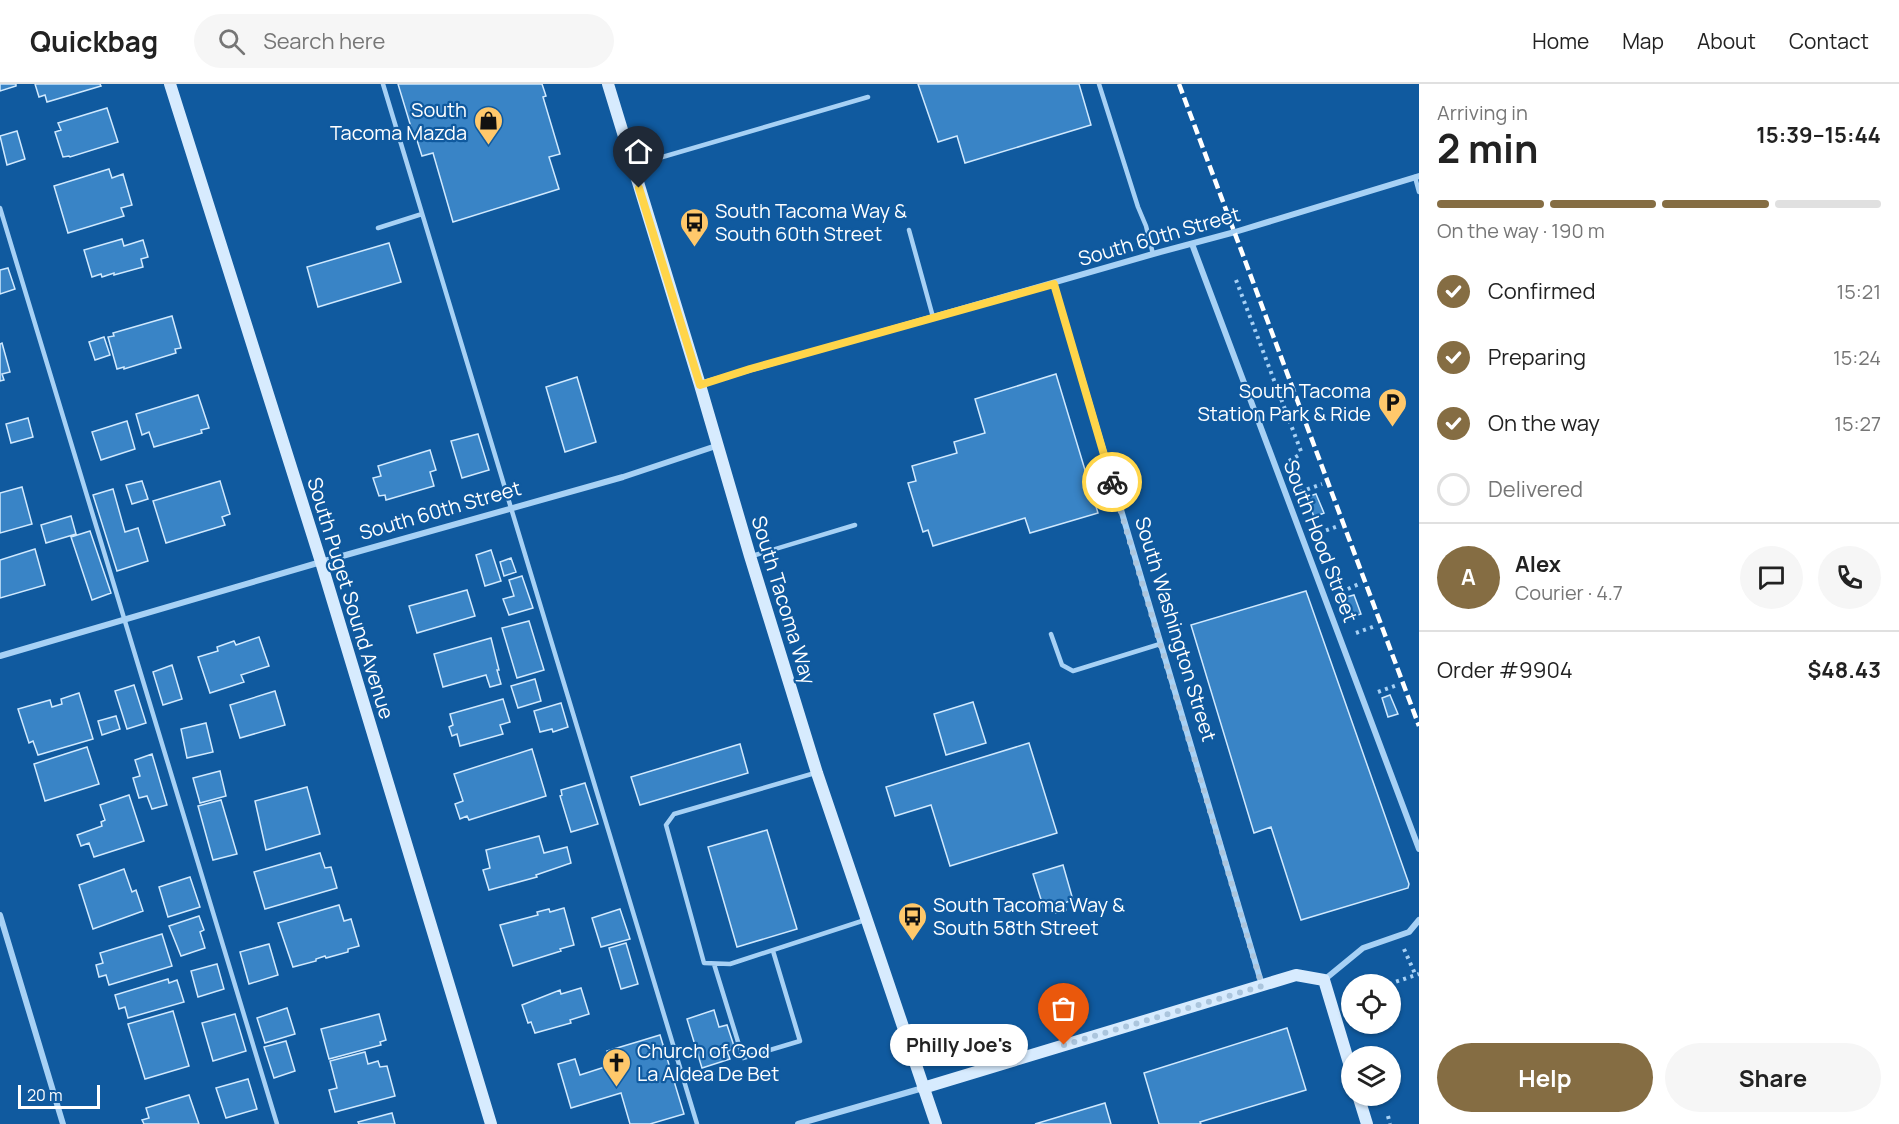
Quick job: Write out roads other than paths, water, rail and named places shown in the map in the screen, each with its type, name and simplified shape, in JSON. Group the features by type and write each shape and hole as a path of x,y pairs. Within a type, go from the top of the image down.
{"street":[{"name":"South Puget Sound Avenue","path":"170,84 321,562 491,1124"},
{"name":"South Tacoma Way","path":"608,84 817,773 936,1124"},
{"name":"South 60th Street","path":"700,385 1192,244 1417,176"},
{"name":"South Hood Street","path":"1192,244 1419,849"},
{"name":"South Washington Street","path":"1054,284 1262,986"},
{"name":"South 60th Street","path":"0,656 124,618 622,477 716,446"},
{"path":"0,915 63,1124"},
{"path":"798,1124 1296,975 1324,980 1363,948 1408,932 1419,920"},
{"path":"1324,980 1344,1046"},
{"path":"1361,1106 1367,1124"}],"lane":[{"path":"383,84 697,1124"},
{"path":"1099,84 1146,226 1153,254"},
{"path":"632,166 868,97"},
{"path":"1417,176 1419,192"},
{"path":"0,208 277,1124"},
{"path":"378,228 422,214"},
{"path":"909,230 933,317"},
{"path":"750,556 855,525"},
{"path":"1051,634 1062,665 1073,671 1160,644"},
{"path":"817,773 674,814 666,825 704,963 730,964 866,919"},
{"path":"714,964 743,1058 800,1041 773,951"}],"railway":[{"path":"1179,84 1419,726"}],"place":[{"name":"South Tacoma Mazda","path":"488,146"},
{"name":"South Tacoma Way & South 60th Street","path":"694,248"},
{"name":"South Tacoma Station Park & Ride","path":"1392,428"},
{"name":"South Tacoma Way & South 58th Street","path":"912,942"},
{"name":"Philly Joe's","path":"1064,1045"},
{"name":"Church of God La Aldea De Bet","path":"616,1088"}]}
